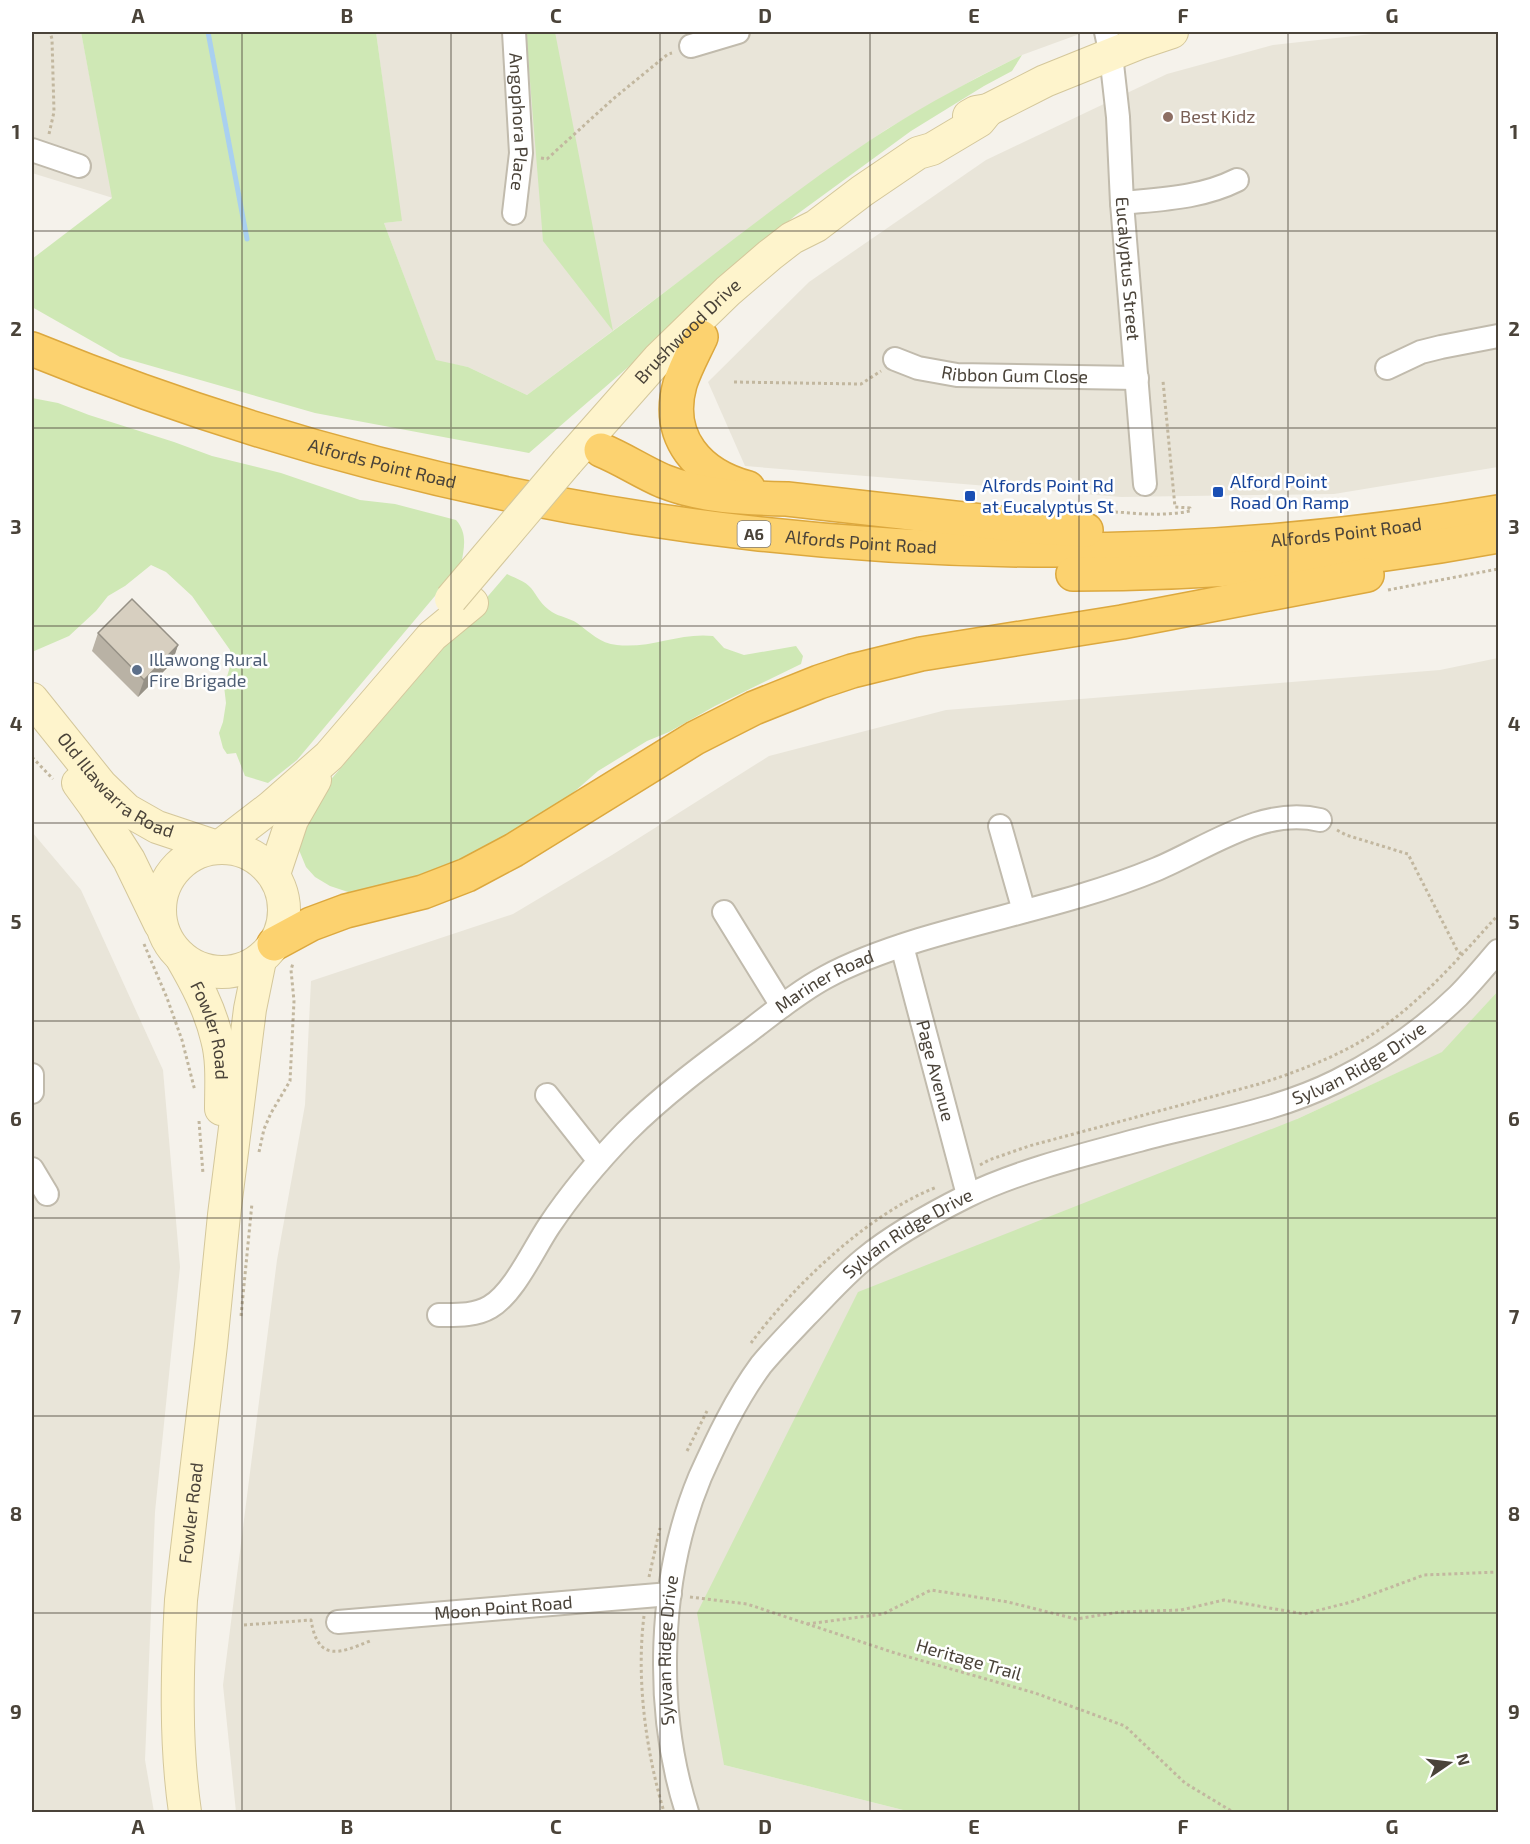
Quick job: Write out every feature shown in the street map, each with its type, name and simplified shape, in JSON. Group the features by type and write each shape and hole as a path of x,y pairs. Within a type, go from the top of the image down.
{"highway":[{"path":"701,337 680,383 678,397 678,422 686,445 700,465 724,480 787,499"},
{"name":"Alfords Point Road","path":"32,349 181,405 246,426 406,471 595,512 726,531 923,548 1021,551 1120,550 1320,537 1386,530 1498,512"},
{"name":"Alfords Point Road","path":"32,370 208,434 317,468 394,488 584,529 754,554 920,569 1111,573 1190,571 1289,564 1391,553 1498,536"},
{"path":"583,458 695,491 746,498 787,499 1035,528 1132,530 1238,528 1370,518 1498,499"},
{"path":"277,954 311,924 423,892 467,875 725,722 787,694 852,671 921,654 1112,623 1498,551"}],"street":[{"name":"Angophora Place","path":"514,32 521,153 514,213"},
{"path":"691,46 738,32"},
{"name":"Brushwood Drive","path":"583,458 632,387 707,311 792,238 816,226 918,153 932,149 979,121 988,110 1045,81 1109,43 1142,42 1172,32"},
{"name":"Eucalyptus Street","path":"1109,43 1118,117 1122,202 1145,484"},
{"path":"38,153 79,166"},
{"path":"1122,202 1197,194 1214,190 1237,180"},
{"name":"Brushwood Drive","path":"218,847 271,807 329,756 583,458 736,301 799,246 816,226"},
{"path":"1387,368 1421,352 1498,336"},
{"name":"Ribbon Gum Close","path":"895,359 928,370 957,375 1137,378"},
{"name":"Old Illawarra Road","path":"32,699 101,785 128,810 157,827 218,847"},
{"name":"Old Illawarra Road","path":"32,726 72,776 129,860 151,931"},
{"name":"Brushwood Drive","path":"273,874 292,820 329,756"},
{"name":"Mariner Road","path":"439,1315 476,1313 490,1307 502,1297 513,1285 551,1223 599,1161 632,1127 663,1098 782,1006 827,976 902,946 1134,878 1265,821 1292,816 1320,820"},
{"path":"1000,826 1024,911"},
{"path":"218,847 240,849 259,859 273,874 282,891 284,909 277,954 241,969 220,972 199,968 181,957 170,943 151,931 160,912 161,896 166,881 175,868 193,854 218,847"},
{"path":"724,912 782,1006"},
{"name":"Page Avenue","path":"902,946 966,1185"},
{"name":"Sylvan Ridge Drive","path":"687,1812 675,1766 668,1720 665,1651 670,1594 682,1529 696,1488 720,1434 761,1366 842,1278 866,1257 912,1227 966,1185 1035,1170 1139,1140 1255,1111 1306,1095 1336,1081 1380,1057 1425,1025 1460,994 1498,951"},
{"name":"Fowler Road","path":"184,1812 178,1746 178,1688 180,1610 189,1520 212,1345 224,1215 250,1009 277,954"},
{"name":"Fowler Road","path":"181,957 203,996 218,1040 221,1071 224,1215"},
{"path":"32,1075 32,1092"},
{"path":"546,1095 599,1161"},
{"path":"32,1170 47,1194"},
{"name":"Moon Point Road","path":"338,1622 670,1594"}],"path":[{"path":"38,153 54,112 50,32"},
{"path":"521,153 547,159 668,54 691,46"},
{"path":"734,382 861,384 867,382 895,359"},
{"path":"1101,510 1159,514 1190,511 1190,508 1174,507 1163,381"},
{"path":"1385,590 1498,569"},
{"path":"32,757 53,779"},
{"path":"1320,820 1346,835 1408,854 1457,950 1462,955"},
{"path":"751,1343 795,1291 844,1246 883,1216 909,1200 948,1184 966,1185 989,1160 1029,1146 1259,1084 1325,1060 1366,1038 1400,1014 1462,955 1498,915"},
{"path":"151,931 167,998 182,1040 196,1098"},
{"path":"258,1158 264,1129 290,1081 294,1001 292,964 277,954"},
{"path":"199,1121 203,1178"},
{"path":"686,1454 711,1404"},
{"path":"661,1524 651,1562 642,1644 645,1713 652,1763 664,1812"},
{"path":"807,1624 883,1614 931,1590 1008,1602 1076,1619 1120,1611 1181,1610 1224,1600 1304,1614 1352,1602 1424,1575 1498,1572"},
{"name":"Heritage Trail","path":"670,1594 747,1604 895,1653 1035,1693 1125,1726 1185,1783 1233,1812"},
{"path":"244,1625 311,1620"}],"shaded area":[{"path":"32,32 81,32 113,198 32,173"},
{"path":"376,32 1085,32 1022,55 978,77 887,129 842,160 527,395 468,367 436,361 384,223 401,221"},
{"path":"1390,32 1498,32 1498,467 1334,494 1121,497 745,466 708,382 809,282 986,160 1167,74 1273,45"},
{"path":"1498,658 1498,991 1443,1052 1297,1119 724,1765 911,1812 236,1812 223,1685 277,1260 305,1105 311,981 513,914 769,756 946,710 1440,670"},
{"path":"32,832 81,890 163,1070 180,1267 155,1512 145,1760 154,1812 32,1812"}],"green space":[{"path":"81,32 376,32 402,221 384,223 436,360 468,367 527,395 851,153 919,110 1022,55 1012,71 911,131 796,215 755,249 656,343 529,453 315,413 120,357 32,307 32,259 112,198"},
{"path":"526,32 555,32 613,331 543,241"},
{"path":"32,398 58,403 212,456 281,473 360,500 395,504 456,520 464,536 461,565 297,760 268,783 245,776 236,753 227,754 223,748 219,733 226,703 224,686 230,667 230,650 192,596 166,572 151,565 125,586 108,596 96,611 69,636 32,652"},
{"path":"507,574 529,586 542,604 552,612 574,621 596,637 611,644 629,646 689,636 713,636 724,648 744,655 796,646 803,656 801,664 647,741 598,771 566,799 450,871 354,894 330,886 315,877 306,867 295,836 321,791"},
{"path":"1498,991 1498,1812 911,1812 724,1765 697,1613 858,1292 1297,1119 1442,1052"}],"building":[{"path":"132,599 178,645 144,680 98,633"}],"waterway":[{"path":"208,32 247,239"}],"place":[{"name":"Best Kidz","path":"1168,117"},
{"name":"Alford Point Road On Ramp","path":"1218,492"},
{"name":"Alfords Point Rd at Eucalyptus St","path":"970,496"},
{"name":"Illawong Rural Fire Brigade","path":"137,670"}]}
